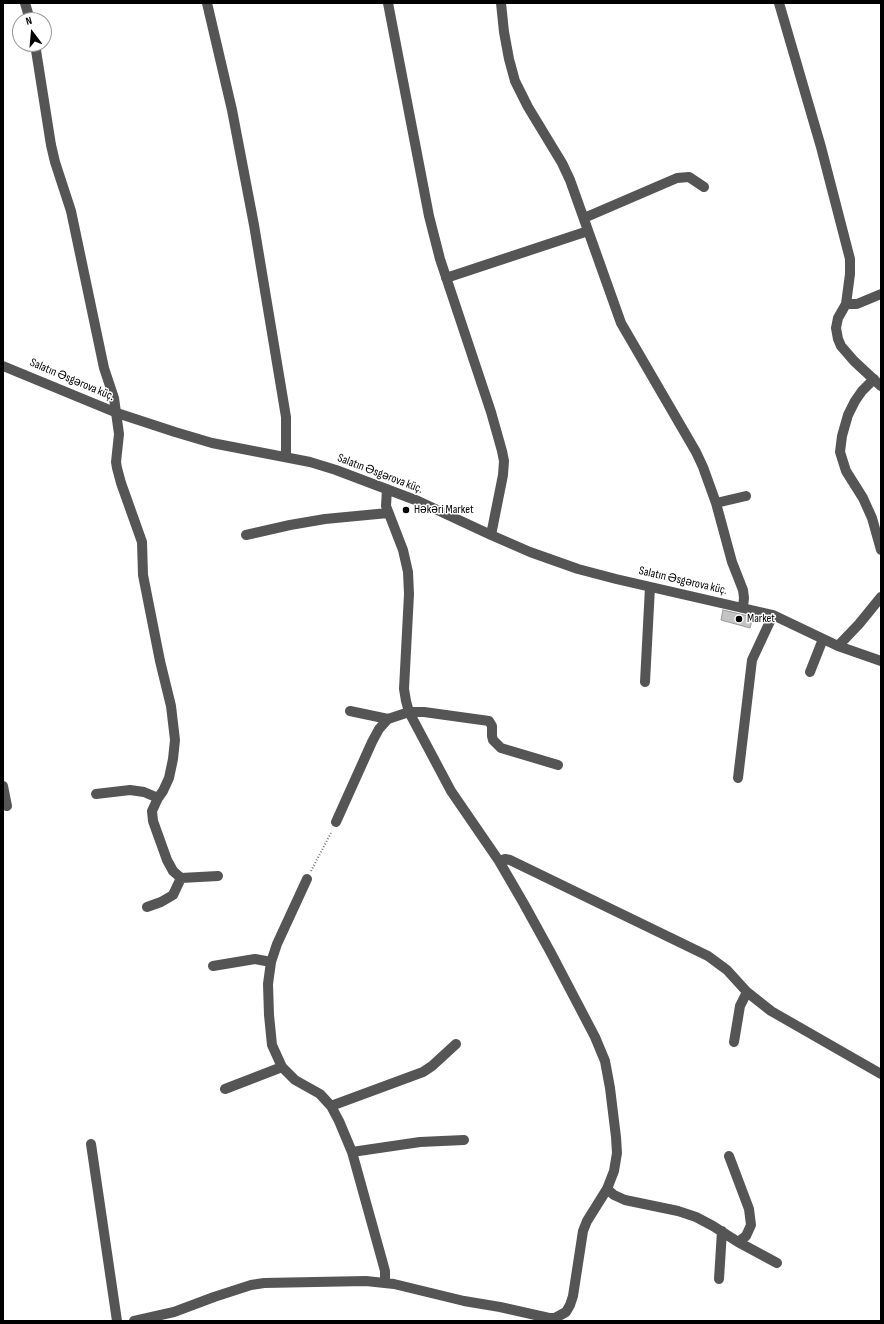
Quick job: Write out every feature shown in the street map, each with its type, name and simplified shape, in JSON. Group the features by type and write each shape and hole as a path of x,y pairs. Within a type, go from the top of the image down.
{"street":[{"path":"207,3 232,110 254,225 286,417 286,456"},
{"path":"388,3 429,216 446,278 491,412 504,461 503,475 491,535"},
{"path":"501,3 504,32 515,81 528,107 562,163 570,180 621,323 696,452 703,467 716,503 732,562 743,590 743,607"},
{"path":"779,3 821,146 850,259 850,274 846,304 838,318 836,328 838,339 841,346 877,382 862,391 854,401 842,436 840,452 846,470 863,498 869,512 881,550"},
{"path":"36,52 51,145 71,211 104,368 114,398 117,413 118,434 117,468 142,542 143,575 160,661 171,706 175,740 169,778 152,811 153,821 166,860 173,871 181,878 218,876"},
{"path":"584,218 677,178 689,177 704,187"},
{"path":"446,278 588,231"},
{"path":"846,304 856,304 881,294"},
{"name":"Salatın Əsgərova küç.","path":"3,366 117,413 195,438 286,456 336,470 418,501 530,552 578,569 773,615 838,646 881,661"},
{"path":"134,1321 174,1312 251,1285 264,1283 366,1281 385,1283 464,1301 555,1319 566,1312 570,1305 573,1296 583,1231 587,1221 607,1189 614,1171 617,1153 616,1137 605,1061 595,1037 576,998 499,861 451,791 409,712 404,689 409,594 408,572 403,550 388,513 386,497 387,489"},
{"path":"716,503 746,496"},
{"path":"246,535 325,519 388,513"},
{"path":"646,682 650,587"},
{"path":"838,646 859,624 881,596"},
{"path":"738,778 752,660 773,615"},
{"path":"810,672 823,639"},
{"path":"350,711 388,719"},
{"path":"336,822 379,729 388,719 409,712 424,712 489,721 492,726 493,740 501,748 558,765"},
{"path":"3,786 7,806"},
{"path":"96,794 130,790 144,792 158,798"},
{"path":"499,861 505,859 510,860 708,956 727,970 747,992 771,1011 881,1074"},
{"path":"147,907 161,902 173,895 181,878"},
{"path":"307,880 276,944 271,962 268,984 272,1045 282,1067 295,1080 320,1094 331,1106 352,1152 385,1271 385,1283"},
{"path":"213,966 255,959 271,962"},
{"path":"734,1042 740,1006 747,992"},
{"path":"331,1106 423,1072 432,1066 456,1044"},
{"path":"225,1089 282,1067"},
{"path":"352,1152 420,1142 464,1140"},
{"path":"91,1144 117,1321"},
{"path":"729,1156 749,1209 751,1225 746,1236 738,1242"},
{"path":"607,1189 614,1195 625,1200 678,1211 696,1217 777,1263"},
{"path":"719,1279 722,1231"}],"path":[{"path":"307,880 336,822"}],"building":[{"path":"723,610 753,617 750,628 721,620"}],"place":[{"name":"Həkəri Market","path":"406,510"},
{"name":"Market","path":"739,619"}]}
